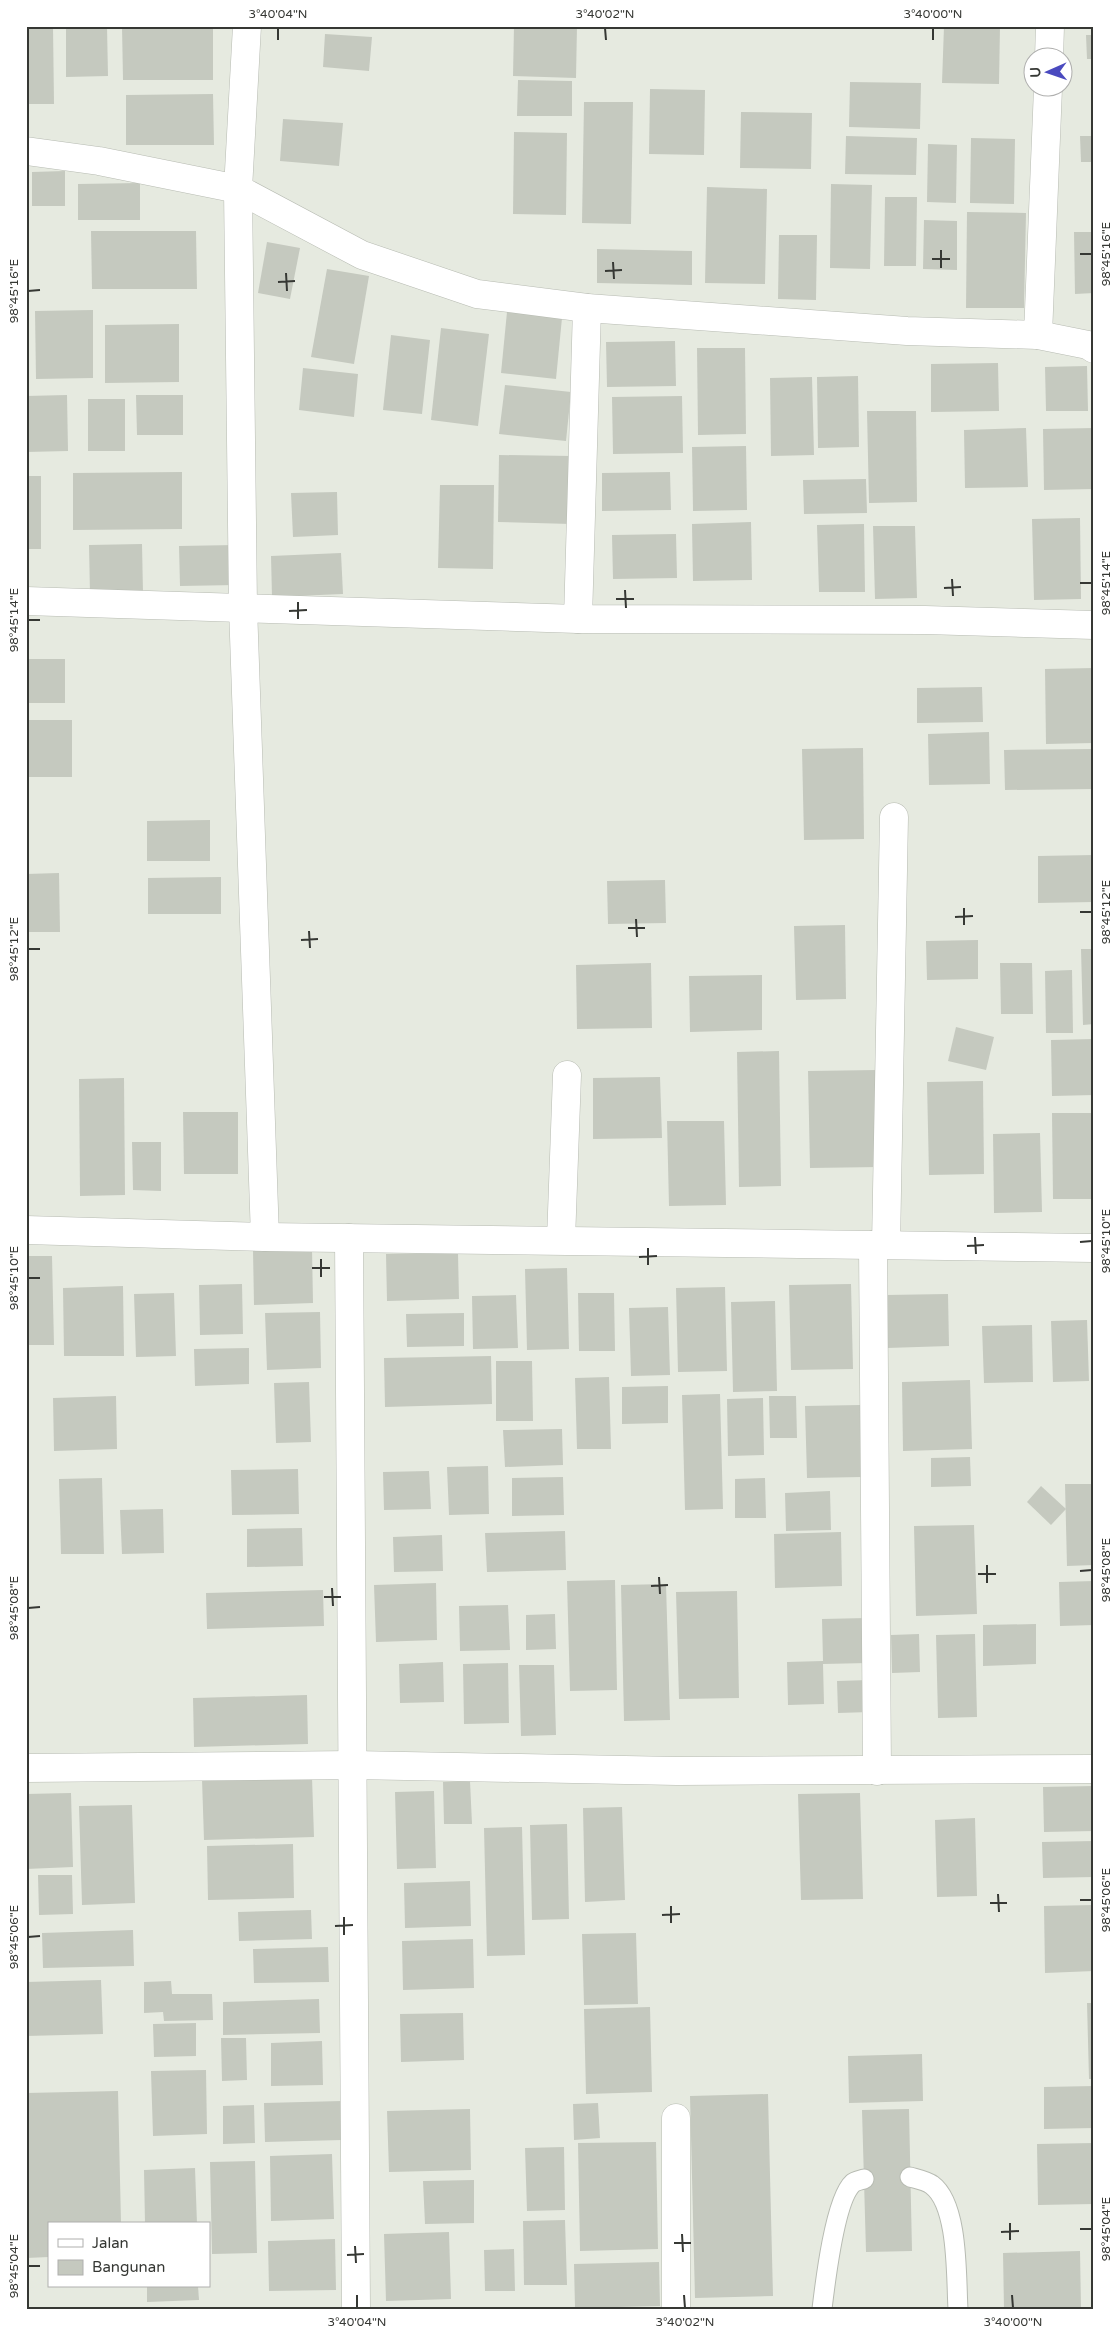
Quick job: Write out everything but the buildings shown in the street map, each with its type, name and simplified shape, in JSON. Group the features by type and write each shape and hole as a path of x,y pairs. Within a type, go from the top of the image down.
{"street":[{"path":"247,26 238,189 243,607 265,1237"},
{"path":"1049,48 1050,26"},
{"path":"1038,335 1048,98"},
{"path":"26,151 99,161 238,189 362,254 477,294 588,308 907,331 1038,335 1092,347"},
{"path":"578,619 588,308"},
{"path":"26,601 578,619 925,620 1094,625"},
{"path":"877,1771 879,1245 894,817"},
{"path":"561,1240 567,1075"},
{"path":"26,1230 265,1237 1094,1248"},
{"path":"349,1238 354,1765 356,2309"},
{"path":"26,1768 354,1765 678,1771 1094,1769"},
{"path":"676,2118 676,2309"}],"lane":[{"path":"910,2177 933,2185 944,2201 952,2223 958,2309"},
{"path":"822,2309 826,2270 841,2206 853,2183 864,2179"}]}
